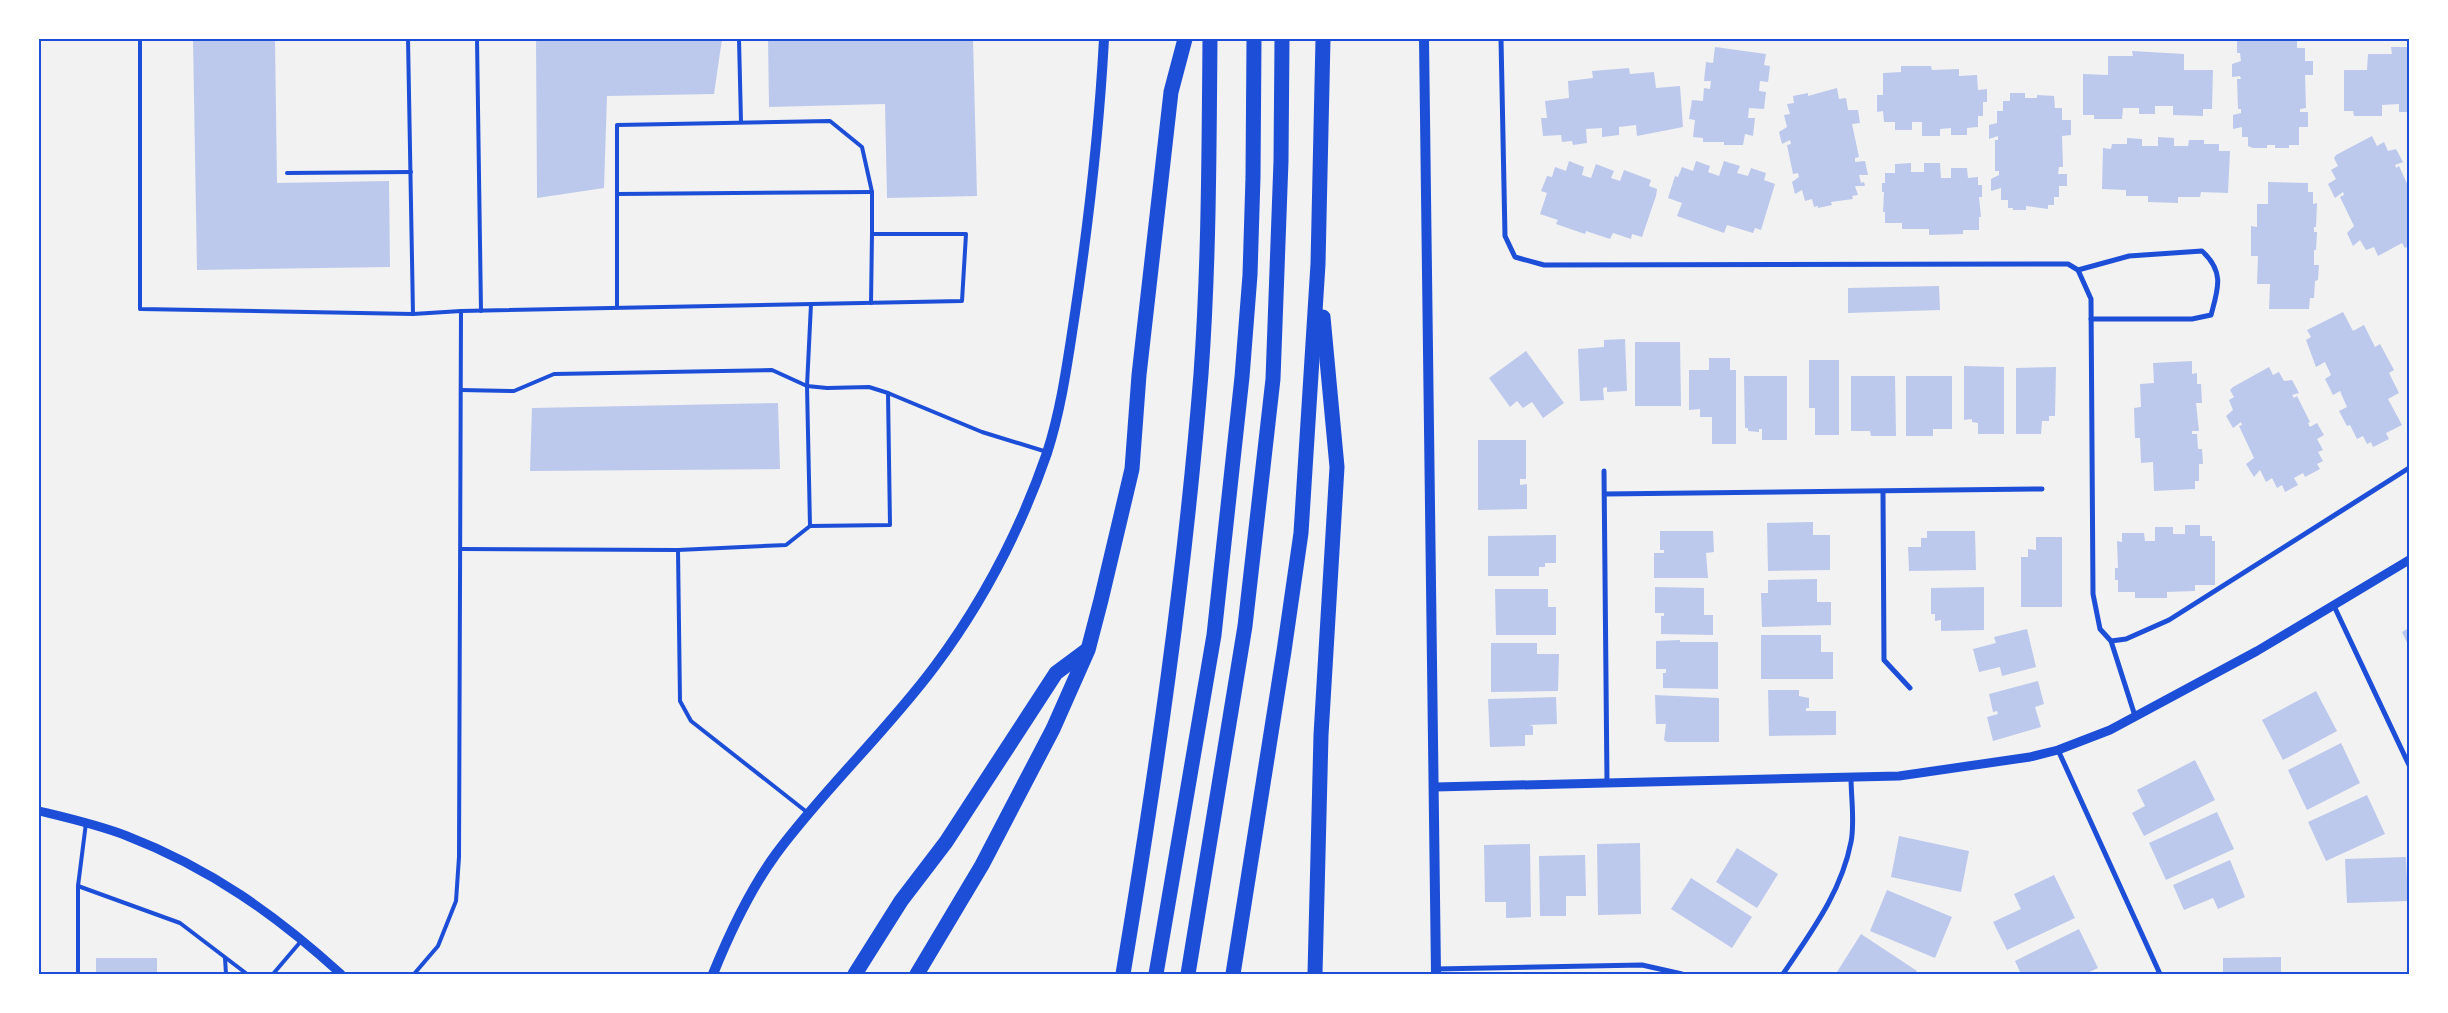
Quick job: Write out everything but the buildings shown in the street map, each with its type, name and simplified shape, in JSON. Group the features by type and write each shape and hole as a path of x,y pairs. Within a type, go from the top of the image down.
{"highway":[{"path":"918,974 982,865 1054,729 1088,650 1102,600 1132,469 1139,375 1171,92 1185,39"},
{"path":"1124,974 1159,746 1185,540 1201,373 1209,175 1210,39"},
{"path":"1156,974 1214,635 1242,377 1250,275 1254,39"},
{"path":"1188,974 1245,626 1272,379 1281,161 1282,39"},
{"path":"1233,974 1301,533 1318,264 1322,39"},
{"path":"1315,974 1321,735 1337,466 1318,264"},
{"path":"855,974 901,901 946,842 1056,673 1088,650"}],"main road":[{"path":"1424,39 1436,972"},
{"path":"713,974 742,907 775,856 808,813 886,729 936,665 978,603 1022,516 1047,452 1062,393 1081,276 1101,89 1102,41"}],"street":[{"path":"1501,39 1505,236 1515,257 1544,265 2068,264 2078,270 2091,299 2093,594 2100,630 2111,641 2135,716"},
{"path":"2078,270 2129,256 2202,250 2211,259 2219,283 2211,315 2192,319 2091,320"},
{"path":"2111,641 2126,639 2169,620 2409,468"},
{"path":"1604,471 1607,783"},
{"path":"1604,494 1883,493 2042,489"},
{"path":"1883,493 1884,660 1910,688"},
{"path":"1435,788 1899,776 2058,750 2110,730 2334,606 2409,560"},
{"path":"2334,606 2409,765"},
{"path":"2058,750 2160,974"},
{"path":"1783,974 1825,910 1842,879 1851,840 1851,777"},
{"path":"39,811 127,836 216,879 267,911 303,939 341,974"},
{"path":"1436,972 1642,965 1682,974"}],"lane":[{"path":"140,39 140,309 413,314 461,311 962,302 966,234 872,234"},
{"path":"408,39 413,314"},
{"path":"477,39 482,311"},
{"path":"739,39 741,122"},
{"path":"616,308 617,125 741,122 830,121 862,147 872,192 871,303"},
{"path":"287,173 410,172"},
{"path":"617,194 872,192"},
{"path":"810,526 807,386 811,304"},
{"path":"414,974 438,946 456,901 459,857 461,311"},
{"path":"461,390 514,391 554,374 772,370 807,386 827,388 869,387 982,432 1047,452"},
{"path":"460,549 678,550 786,545 810,526 890,526 888,393"},
{"path":"678,550 680,701 691,721 808,813"},
{"path":"78,974 78,886 86,823"},
{"path":"78,886 180,923 247,974"},
{"path":"272,974 303,939"},
{"path":"225,958 226,974"}]}
